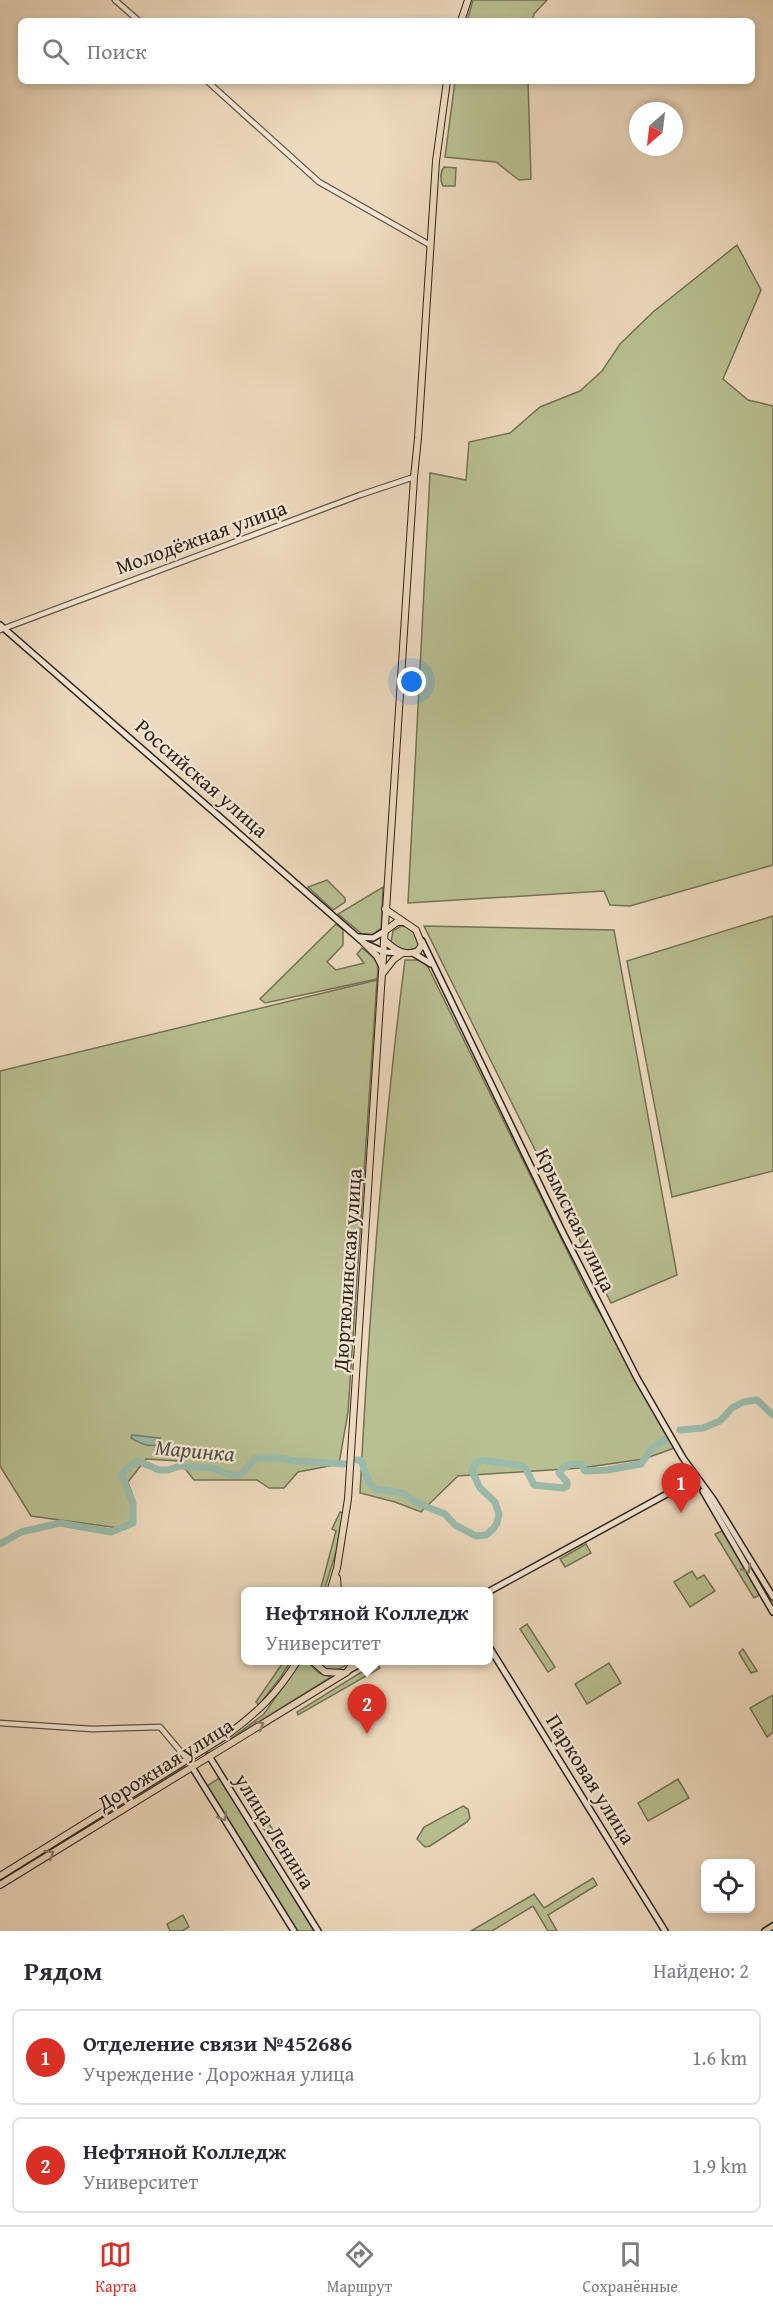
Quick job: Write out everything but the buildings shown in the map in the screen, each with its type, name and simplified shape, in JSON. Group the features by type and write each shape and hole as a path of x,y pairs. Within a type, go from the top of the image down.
{"main road":[{"path":"462,18 468,0"},
{"path":"403,953 384,940 385,909 436,161 447,84"},
{"name":"Российская улица","path":"2,628 364,943 384,952"},
{"path":"384,952 413,953 421,949 421,939 416,930 385,909"},
{"path":"357,937 374,938 397,922 404,922"},
{"name":"Крымская улица","path":"421,939 573,1253 637,1378 697,1480"},
{"name":"Дюртюлинская улица","path":"337,1568 348,1499 384,940"},
{"path":"364,943 382,964 382,973"},
{"path":"382,973 394,959 403,953"},
{"path":"413,953 427,960 434,967"},
{"path":"493,1590 697,1480"},
{"path":"697,1480 713,1499 773,1597"},
{"path":"697,1480 773,1612"},
{"path":"331,1587 337,1568"},
{"path":"337,1568 338,1587"},
{"name":"Парковая улица","path":"493,1652 665,1931"},
{"name":"Дорожная улица","path":"0,1876 227,1735 260,1710 286,1680 295,1665"},
{"path":"317,1665 325,1672 335,1674 348,1671 353,1665"},
{"name":"Дорожная улица","path":"0,1885 358,1665"},
{"path":"227,1735 225,1741 230,1743"},
{"name":"улица Ленина","path":"205,1749 318,1931"},
{"name":"улица Ленина","path":"187,1759 294,1931"},
{"path":"765,1931 773,1926"}],"street":[{"path":"115,0 136,18"},
{"path":"210,84 320,182 430,245"},
{"name":"Молодёжная улица","path":"2,628 414,477"},
{"path":"0,1723 92,1728 162,1728 187,1759"}],"green space":[{"path":"473,0 547,0 533,18 468,18"},
{"path":"455,84 528,84 531,179 519,180 496,162 445,157"},
{"path":"444,167 456,168 455,186 443,186 441,176"},
{"path":"737,245 761,290 723,379 748,400 773,406 773,865 630,906 610,905 604,891 408,903 430,473 466,480 469,442 510,433 540,407 580,391 602,371 620,344 653,312"},
{"path":"327,880 345,898 345,902 333,910 308,887"},
{"path":"383,887 381,928 373,935 362,934 338,914"},
{"path":"773,916 773,1171 672,1197 627,961"},
{"path":"336,924 343,930 343,945 327,962 336,970 364,963 357,954 362,948 376,961 377,979 265,1003 260,999"},
{"path":"401,926 415,932 419,947 404,949 391,942 393,931"},
{"path":"424,926 614,930 677,1275 611,1303"},
{"path":"405,960 422,960 428,967 587,1291 677,1447 644,1459 581,1468 458,1476 421,1512 395,1502 360,1493 377,1226"},
{"path":"377,980 348,1412 339,1464 298,1472 284,1488 269,1488 257,1480 194,1480 179,1461 146,1459 128,1482 133,1495 134,1511 126,1529 31,1516 0,1466 0,1071"},
{"path":"340,1512 343,1513 336,1552 325,1587 321,1587 336,1531 332,1529"},
{"path":"722,1531 761,1594 754,1598 715,1534"},
{"path":"586,1544 591,1553 565,1567 560,1559"},
{"path":"692,1571 697,1579 704,1575 715,1591 690,1607 674,1582"},
{"path":"527,1624 555,1667 548,1672 520,1629"},
{"path":"743,1649 757,1671 751,1673 739,1653"},
{"path":"609,1663 621,1683 587,1704 575,1684"},
{"path":"281,1665 288,1665 259,1705 256,1702"},
{"path":"298,1665 311,1665 319,1673 331,1677 229,1740 264,1714"},
{"path":"320,1665 345,1665 333,1670"},
{"path":"373,1665 378,1665 380,1668 298,1715 297,1712"},
{"path":"773,1695 773,1732 767,1737 750,1708"},
{"path":"186,1767 0,1881 0,1880"},
{"path":"221,1777 314,1931 297,1931 207,1786"},
{"path":"678,1779 689,1798 648,1821 638,1803"},
{"path":"463,1806 468,1809 470,1818 467,1822 430,1846 425,1847 417,1839 424,1827"},
{"path":"263,1814 299,1873 293,1876 257,1818"},
{"path":"593,1878 597,1885 548,1915 557,1931 548,1931 533,1906 492,1931 471,1931 534,1894 544,1908"},
{"path":"183,1915 189,1927 182,1931 170,1931 167,1924"}],"shaded area":[{"path":"132,1435 160,1438 162,1444 146,1445 131,1438"}],"waterway":[{"name":"Маринка","path":"680,1430 703,1428 720,1421 732,1408 743,1402 757,1400 773,1415"},
{"name":"Маринка","path":"357,1460 361,1460 369,1483 376,1489 403,1493 417,1503 445,1514 455,1525 476,1536 486,1535 493,1529 499,1514 495,1502 480,1488 472,1471 475,1464 482,1460 522,1466 534,1485 563,1488 567,1486 567,1482 559,1473 566,1466 581,1464 585,1471 641,1464 652,1448 665,1440"},
{"name":"Маринка","path":"0,1544 21,1532 60,1523 111,1532 133,1523 133,1503 122,1475 126,1469 138,1461 159,1470 180,1466 212,1468 231,1475 240,1475 256,1458 344,1464"}],"place":[{"name":"Отделение связи №452686","path":"681,1513"},
{"name":"Нефтяной Колледж","path":"367,1734"}]}
